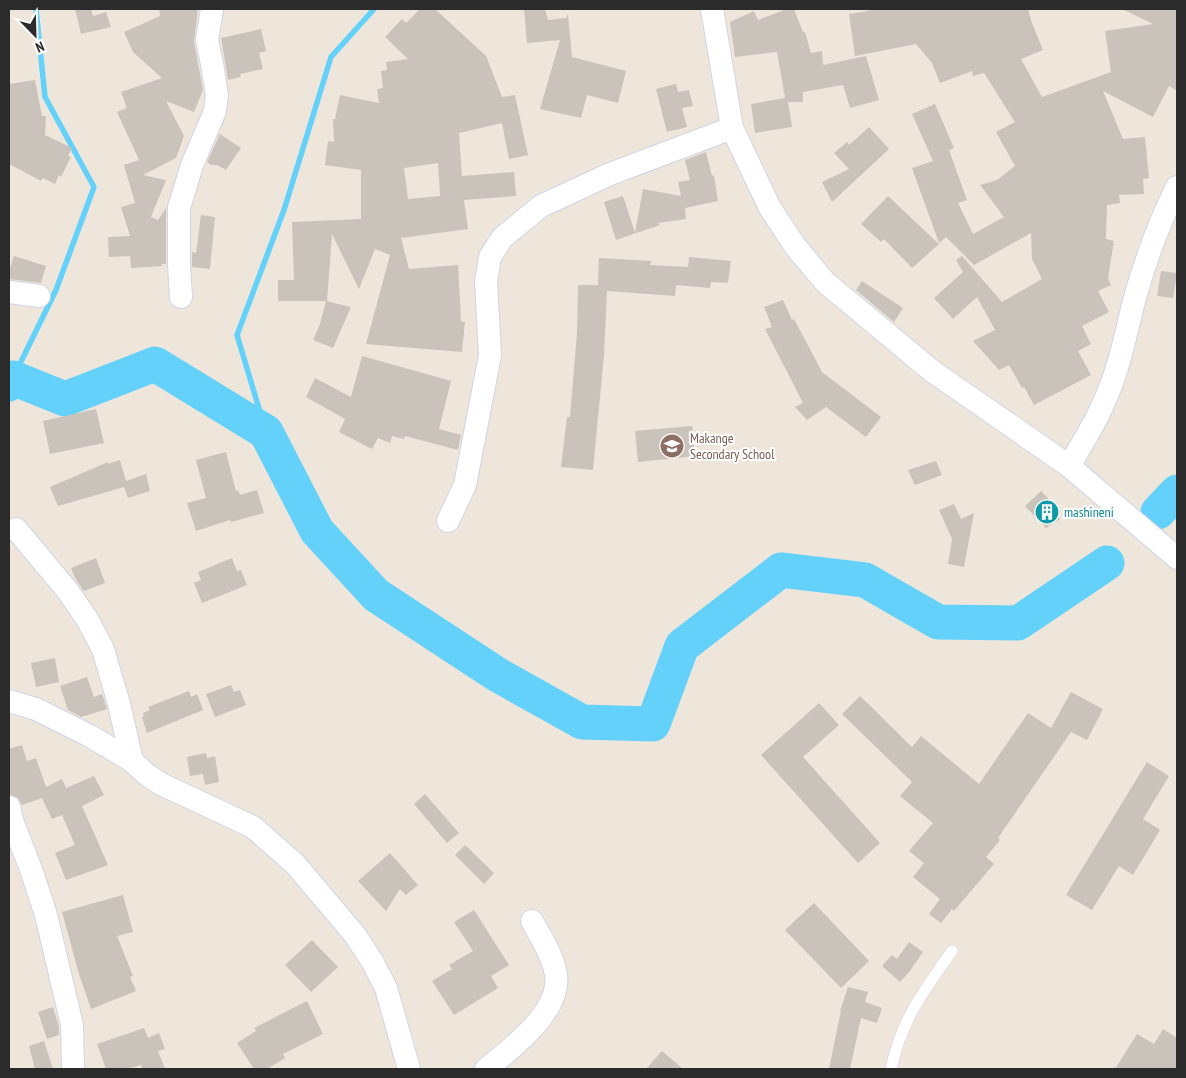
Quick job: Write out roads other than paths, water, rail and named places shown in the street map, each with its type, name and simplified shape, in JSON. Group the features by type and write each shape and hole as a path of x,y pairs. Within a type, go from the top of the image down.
{"street":[{"path":"181,296 178,255 179,208 192,165 215,111 217,95 207,40 212,9"},
{"path":"712,9 732,128 770,208 795,246 825,282 932,371 1069,466 1177,558"},
{"path":"448,520 465,485 483,392 490,355 486,281 490,257 502,238 541,206 610,174 732,128"},
{"path":"1069,466 1099,415 1115,376 1134,301 1160,223 1177,187"},
{"path":"9,292 39,296"},
{"path":"16,530 67,590 87,619 103,649 119,704 132,760"},
{"path":"9,701 36,709 61,721 132,760 146,774 161,784 253,827 295,864 355,935 372,962 386,988 410,1069"},
{"path":"9,807 46,915 72,1025 73,1069"},
{"path":"486,1069 519,1042 538,1022 555,990 556,971 532,921"}],"lane":[{"path":"891,1069 904,1026 912,1009 952,951"}],"waterway":[{"path":"13,378 56,290 94,187 45,97 36,9"},
{"path":"266,432 237,335 284,210 331,57 374,9"},
{"path":"9,384 13,378 65,399 155,364 266,432 317,531 376,595 498,675 582,722 653,724 682,646 781,570 865,580 938,622 1018,623 1107,563"},
{"path":"1158,512 1177,492"}],"place":[{"name":"Makange Secondary School","path":"672,446"},
{"name":"mashineni","path":"1047,512"}]}
